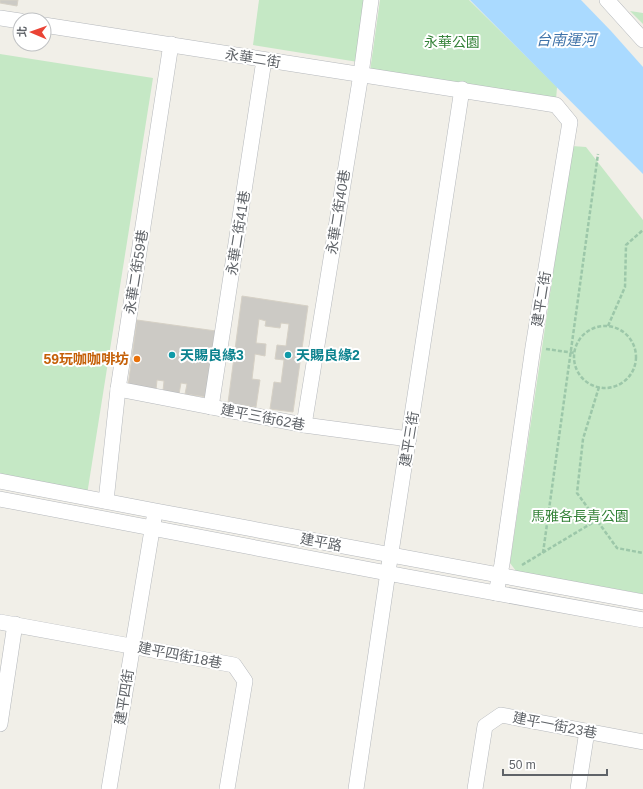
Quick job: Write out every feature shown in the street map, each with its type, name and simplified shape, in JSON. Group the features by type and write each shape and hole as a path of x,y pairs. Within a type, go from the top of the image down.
{"street":[{"name":"永華二街40巷","path":"304,425 372,0"},
{"path":"607,0 643,40"},
{"path":"0,18 12,20"},
{"name":"永華二街","path":"52,26 264,60 462,89"},
{"name":"永華二街59巷","path":"106,501 118,389 171,44"},
{"name":"永華二街41巷","path":"211,407 264,60"},
{"name":"建平二街","path":"462,89 556,105 570,122 533,347 496,593"},
{"name":"建平三街","path":"356,789 462,89"},
{"name":"建平三街62巷","path":"118,389 304,425 409,440"},
{"name":"建平路","path":"0,481 391,555 500,570 643,602"},
{"name":"建平路","path":"0,499 643,620"},
{"name":"建平四街","path":"109,789 156,511"},
{"name":"建平四街18巷","path":"0,622 234,665 244,681 227,789"},
{"path":"0,724 15,624"},
{"name":"建平一街23巷","path":"475,789 485,726 501,715 643,742"},
{"path":"578,789 587,732"}],"path":[{"path":"542,553 598,154"},
{"path":"608,326 624,287 626,245 643,230"},
{"path":"608,326 618,328 627,335 633,343 636,353 635,362 629,375 618,385 609,387 599,387 590,384 582,378 577,370 574,359 575,353 575,349 580,339 588,331 597,327 608,326"},
{"path":"533,347 575,353"},
{"path":"599,387 583,439 577,493 617,548 643,553"},
{"path":"500,570 520,567 597,520"}],"green space":[{"path":"259,0 367,0 358,62 253,45"},
{"name":"永華公園","path":"380,0 469,0 557,87 556,100 370,71"},
{"path":"630,11 643,13 643,24"},
{"path":"0,54 153,78 86,501 0,487"},
{"name":"馬雅各長青公園","path":"572,146 586,147 643,220 643,594 516,571 510,563"}],"water":[{"name":"台南運河","path":"470,0 581,0 643,67 643,174"}],"building":[{"path":"0,0 18,0 17,6 0,3"},
{"name":"天賜良緣2","path":"242,296 308,306 293,412 270,409 274,382 281,383 284,360 275,359 277,345 286,346 289,324 281,323 280,328 265,326 266,321 259,319 256,343 266,344 265,356 255,354 252,379 260,380 256,407 228,403"},
{"name":"天賜良緣3","path":"137,320 216,331 207,397 185,394 187,384 181,383 179,394 163,391 164,381 157,380 156,390 128,386"}],"place":[{"name":"天賜良緣3","path":"172,355"},
{"name":"天賜良緣2","path":"288,355"},
{"name":"59玩咖咖啡坊","path":"137,359"}]}
